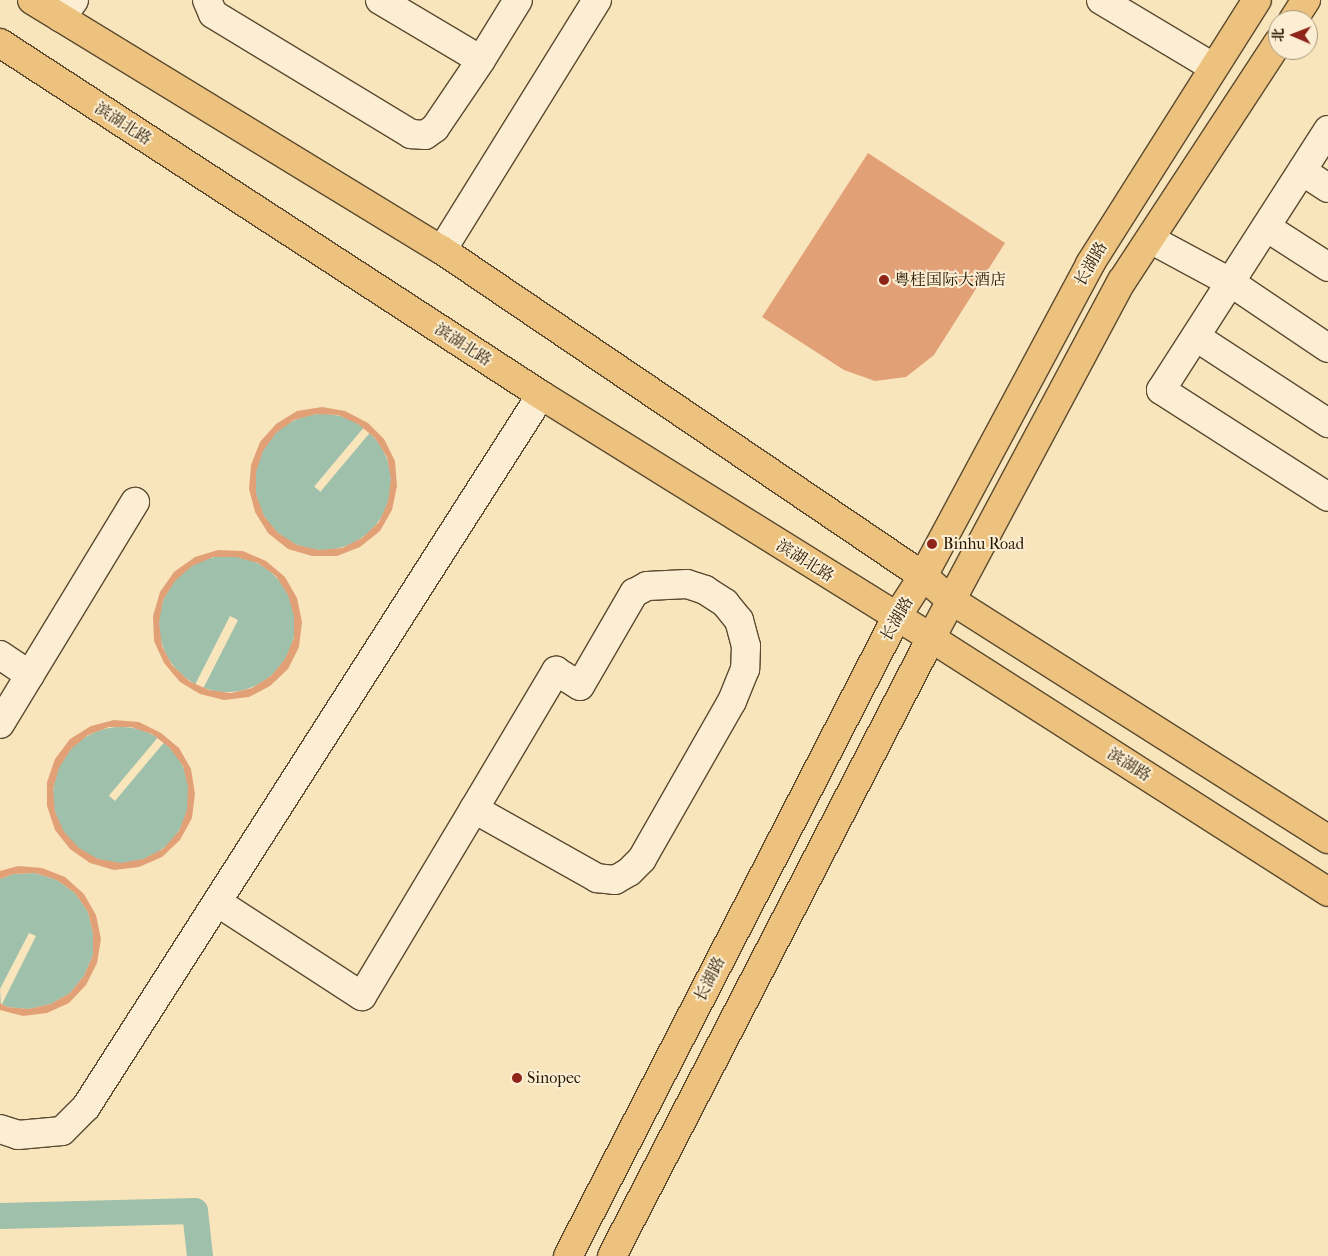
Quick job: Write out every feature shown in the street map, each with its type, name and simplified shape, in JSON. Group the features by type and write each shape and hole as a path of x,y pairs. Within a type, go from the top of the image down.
{"main road":[{"path":"32,0 68,9 442,250 923,576 951,600 1328,839"},
{"name":"长湖路","path":"568,1256 896,618 923,576 1090,264 1257,0"},
{"name":"滨湖北路","path":"0,44 541,395 896,618 931,638"},
{"path":"612,1256 931,638 1122,281 1268,58"},
{"name":"滨湖路","path":"931,638 1328,892"}],"street":[{"path":"207,0 213,14 411,134 425,135 435,128 481,60 518,0"},
{"path":"380,0 481,60"},
{"path":"442,250 597,0"},
{"path":"1101,0 1213,67"},
{"path":"1328,130 1160,390 1328,497"},
{"path":"1302,171 1328,188"},
{"path":"1266,227 1328,267"},
{"path":"1150,239 1230,282 1328,348"},
{"path":"1196,337 1328,423"},
{"path":"0,1129 18,1135 62,1131 86,1107 541,395"},
{"path":"0,724 135,502"},
{"path":"217,902 362,996 474,808 556,671 580,686 634,593 647,586 687,584 706,590 726,603 739,620 746,646 745,669 732,701 642,858 629,872 615,880 597,878 474,808"},
{"path":"0,655 30,675"}],"shaded area":[{"path":"323,414 349,420 371,434 385,456 391,482 385,508 371,530 349,544 323,550 297,544 275,530 261,508 255,482 261,456 275,434 297,420"},
{"path":"227,556 253,562 275,576 289,598 295,624 289,650 275,672 253,686 227,692 201,686 179,672 165,650 159,624 165,598 179,576 201,562"},
{"path":"121,727 147,733 169,747 183,769 189,795 183,821 169,843 147,857 121,863 95,857 73,843 59,821 53,795 59,769 73,747 95,733"},
{"path":"35,873 57,880 75,893 88,912 93,933 93,955 84,976 70,993 51,1004 29,1009 7,1007 0,1003 0,879 13,874"}],"pier":[{"path":"365,426 371,431 320,492 314,487"},
{"path":"230,616 238,620 202,690 194,686"},
{"path":"159,736 165,741 115,801 109,796"},
{"path":"29,933 36,936 1,1006 0,989"}],"building":[{"name":"粤桂国际大酒店","path":"868,153 1005,243 934,355 906,377 875,381 844,370 762,317"},
{"path":"322,407 345,411 368,423 384,439 395,461 397,486 392,510 380,531 360,547 337,556 312,556 288,549 268,533 255,512 249,489 251,465 260,442 276,424 297,411","holes":["316,414 338,415 358,424 375,438 387,457 391,479 388,502 379,522 362,538 342,548 319,550 297,545 278,533 264,516 256,494 256,472 263,451 276,433 294,420"]},
{"path":"218,550 243,551 266,561 285,577 297,598 302,622 299,647 288,669 270,686 249,697 224,700 200,694 180,682 164,663 154,641 153,616 160,592 174,572 195,557","holes":["213,557 236,557 258,563 276,576 288,595 294,616 294,638 285,659 271,676 252,688 231,693 209,690 189,681 172,665 162,646 159,623 163,600 175,581 192,566"]},
{"path":"114,720 139,722 161,733 179,748 191,769 195,794 192,818 180,840 162,857 139,867 114,870 90,863 70,849 55,830 47,806 47,782 55,759 70,739 91,726","holes":["109,727 131,727 152,734 170,748 183,766 188,787 187,810 179,831 163,849 143,859 121,863 98,859 79,848 64,832 55,812 53,789 59,768 71,749 88,735"]},
{"path":"18,866 42,868 65,877 84,894 96,915 101,939 97,963 86,985 69,1003 47,1013 23,1016 0,1010 0,1003 7,1007 29,1009 51,1004 70,993 84,976 93,955 93,933 88,912 75,893 57,880 35,873 13,874 0,879 0,871"}],"waterway":[{"path":"0,1216 195,1211 200,1256"}],"place":[{"name":"粤桂国际大酒店","path":"884,280"},
{"name":"Binhu Road","path":"932,544"},
{"name":"Sinopec","path":"517,1078"}]}
